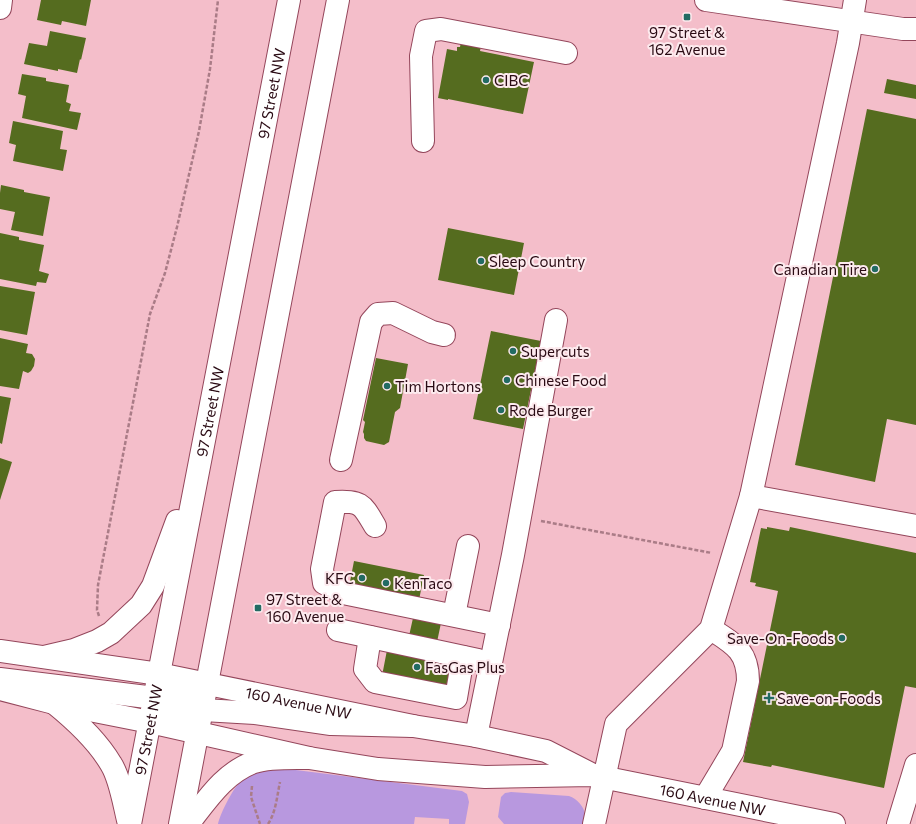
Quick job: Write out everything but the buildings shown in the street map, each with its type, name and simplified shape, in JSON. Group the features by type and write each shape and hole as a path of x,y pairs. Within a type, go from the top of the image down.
{"main road":[{"path":"0,8 1,0"},
{"name":"97 Street NW","path":"129,824 155,698 289,0"},
{"path":"180,824 338,0"},
{"path":"706,0 903,29 916,29"},
{"path":"594,824 598,776 616,724 711,629 751,496 852,21 855,0"},
{"path":"423,141 421,56 426,31 441,29 566,54"},
{"path":"476,736 520,517 556,320"},
{"path":"341,460 371,322 375,321 385,323 411,332 438,333"},
{"path":"44,657 74,650 111,633 141,605 153,586 199,464"},
{"path":"751,496 916,526"},
{"path":"375,526 364,508 353,501 335,502 322,569 324,583 344,593 499,625"},
{"path":"454,615 468,546"},
{"path":"705,798 733,751 748,681 748,670 745,660 736,646 711,629"},
{"path":"338,630 491,663"},
{"path":"370,637 365,668 375,682 456,698 463,657"},
{"name":"160 Avenue NW","path":"0,651 159,674 413,726 476,736 546,752 598,776"},
{"path":"0,678 155,698 198,693 208,684"},
{"name":"160 Avenue NW","path":"0,689 54,703 150,722 309,758 378,769 485,777 598,776 834,824"},
{"path":"54,703 73,718 92,738 112,765 120,788 129,824"},
{"path":"150,722 169,716 192,714 203,710 255,713 331,724 413,726"},
{"path":"188,824 216,788 232,774 244,767 255,762 274,759 309,758"},
{"path":"898,824 916,765"}],"path":[{"path":"100,619 97,610 98,585 150,314 169,258 199,131 210,69 218,0"},
{"path":"520,517 733,557"},
{"path":"268,824 273,815 280,782"},
{"path":"251,792 253,804 260,824"}],"shaded area":[{"path":"280,768 462,791 467,794 469,802 465,824 449,824 449,819 415,817 414,824 218,824 228,800 242,780 255,773"},
{"path":"511,792 569,796 583,807 585,816 584,820 582,824 504,824 498,817 501,797 505,793"}],"place":[{"name":"97 Street & 162 Avenue","path":"687,17"},
{"name":"CIBC","path":"486,80"},
{"name":"Sleep Country","path":"481,261"},
{"name":"Canadian Tire","path":"875,269"},
{"name":"Supercuts","path":"513,351"},
{"name":"Chinese Food","path":"507,380"},
{"name":"Tim Hortons","path":"387,386"},
{"name":"Rode Burger","path":"501,410"},
{"name":"KFC","path":"362,578"},
{"name":"KenTaco","path":"386,583"},
{"name":"97 Street & 160 Avenue","path":"258,608"},
{"name":"Save-On-Foods","path":"842,638"},
{"name":"FasGas Plus","path":"417,667"},
{"name":"Save-on-Foods","path":"769,698"}]}
